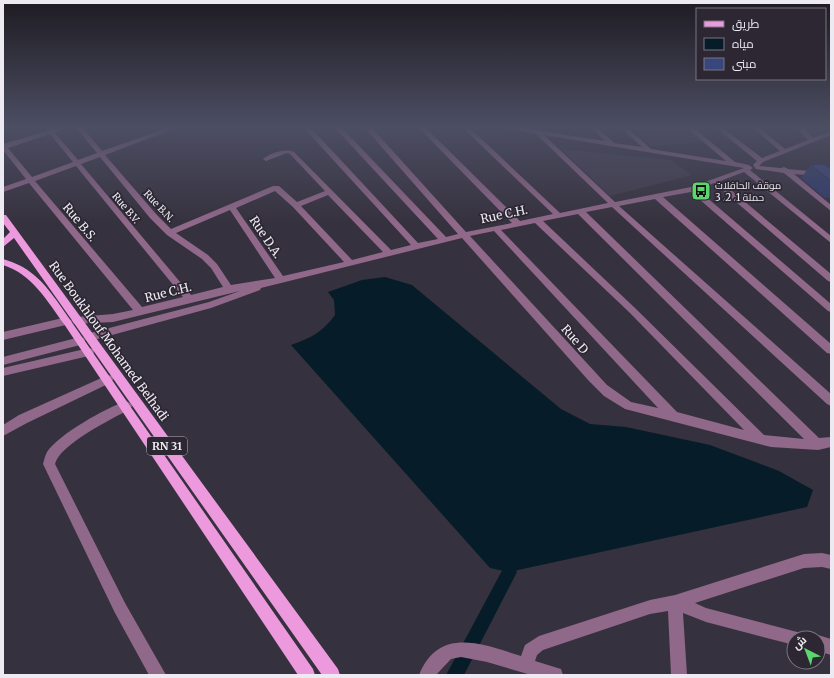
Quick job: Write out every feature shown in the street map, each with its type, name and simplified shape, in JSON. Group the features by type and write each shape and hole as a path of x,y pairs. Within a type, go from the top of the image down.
{"main road":[{"name":"Rue Boukhlouf Mohamed Belhadi","path":"3,217 72,321 332,675"},
{"path":"3,244 14,233"},
{"name":"Rue Boukhlouf Mohamed Belhadi","path":"3,262 20,268 30,274 72,321"},
{"name":"Rue Boukhlouf Mohamed Belhadi","path":"85,339 89,352 307,675"}],"street":[{"name":"Rue B.S.","path":"14,160 140,312"},
{"name":"Rue B.V.","path":"73,160 190,300"},
{"path":"3,190 86,160"},
{"name":"Rue B.N.","path":"107,160 149,211 170,233 205,257 214,266 229,289"},
{"path":"297,160 390,254"},
{"path":"336,160 417,247"},
{"path":"368,160 444,240"},
{"name":"Rue D","path":"396,160 605,392 628,406 761,439 789,445 818,445 831,442"},
{"path":"454,160 518,224"},
{"path":"499,160 558,215"},
{"path":"566,160 613,204 831,401"},
{"path":"710,160 831,175"},
{"path":"729,160 733,163"},
{"path":"747,160 831,240"},
{"name":"Rue C.H.","path":"3,336 72,321 113,318 190,300 229,289 264,284 444,240 558,215 658,197 693,189 717,182 768,160"},
{"path":"784,170 831,209"},
{"path":"717,182 831,278"},
{"path":"170,233 232,208 276,188 296,205 350,263"},
{"path":"693,189 831,309"},
{"path":"296,205 329,192"},
{"path":"658,197 831,350"},
{"name":"Rue D.A.","path":"232,208 281,280"},
{"path":"580,211 818,445"},
{"path":"537,220 632,310 761,439"},
{"path":"496,229 673,416"},
{"name":"Rue C.H.","path":"3,361 211,305 264,284"},
{"path":"3,372 89,352"},
{"path":"3,431 23,419 108,379"},
{"path":"126,406 63,443 51,454 49,464 120,608 158,675"},
{"path":"3,424 23,419"},
{"path":"526,666 530,650 539,644 804,561 822,560 831,562"},
{"path":"675,602 706,615 786,635"},
{"path":"675,602 680,675"},
{"path":"426,675 445,653 454,649 479,652 555,675"}],"shaded area":[{"path":"572,160 671,160 692,175 610,196"}],"water":[{"path":"385,277 412,285 561,409 590,424 626,427 710,445 779,471 813,490 807,507 509,572 490,568 291,345 316,334 335,315 334,300 328,292 362,280"}],"building":[{"path":"824,164 831,169 831,181 811,165"}],"waterway":[{"path":"455,675 509,572"}],"place":[{"name":"موقف الحافلات حملة 1، 2، 3","path":"701,191"}]}
